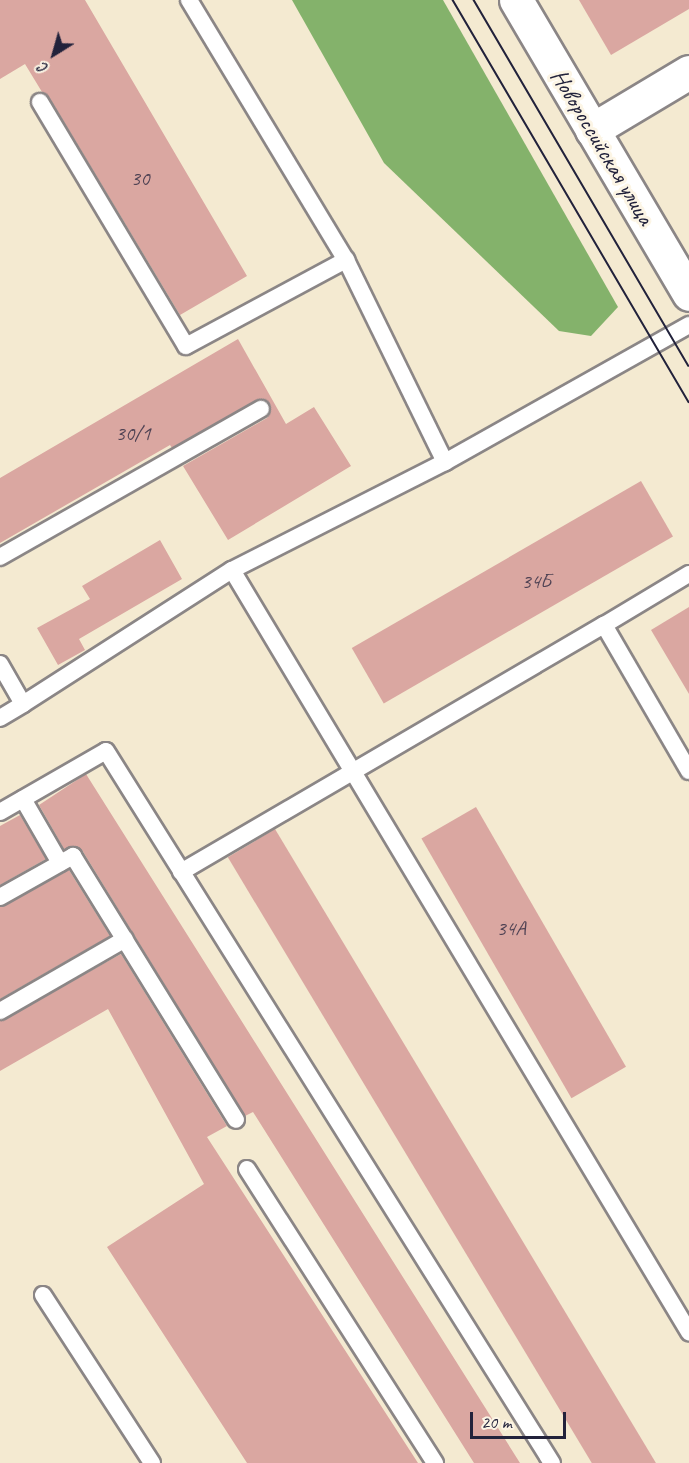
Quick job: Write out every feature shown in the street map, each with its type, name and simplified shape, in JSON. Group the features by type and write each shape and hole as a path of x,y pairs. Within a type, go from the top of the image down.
{"main road":[{"name":"Новороссийская улица","path":"526,4 592,130 689,294"},
{"path":"592,130 689,72"}],"lane":[{"path":"189,0 346,260 445,462"},
{"path":"40,102 186,346 346,260"},
{"path":"0,718 232,570 445,462 689,325"},
{"path":"0,557 261,409"},
{"path":"232,570 689,1332"},
{"path":"181,872 353,774 689,574"},
{"path":"604,626 689,771"},
{"path":"0,664 23,704"},
{"path":"0,812 106,751 552,1463"},
{"path":"23,799 60,863"},
{"path":"0,897 73,856 236,1120"},
{"path":"0,1011 125,939"},
{"path":"247,1169 435,1463"},
{"path":"43,1295 152,1463"}],"green space":[{"path":"292,0 443,0 618,307 591,336 559,331 384,163"}],"building":[{"path":"0,0 85,0 247,276 180,315 49,97 42,92 25,64 0,79"},
{"path":"579,0 689,0 689,9 611,55"},
{"path":"238,339 286,424 314,407 351,466 228,540 183,466 267,418 271,410 270,404 261,399 172,448 170,445 0,543 0,478"},
{"path":"641,481 673,536 384,703 352,648"},
{"path":"160,540 182,579 79,639 85,650 58,665 37,628 90,599 82,586"},
{"path":"689,607 689,694 651,630"},
{"path":"86,774 520,1463 474,1463 253,1112 245,1116 82,850 74,846 64,849 39,805"},
{"path":"476,807 626,1067 571,1098 421,838"},
{"path":"20,815 46,859 0,885 0,826"},
{"path":"275,829 656,1463 592,1463 228,857"},
{"path":"69,870 110,936 0,999 0,907"},
{"path":"121,954 227,1126 207,1137 418,1463 247,1463 107,1247 204,1184 108,1009 0,1071 0,1021"}],"tram line":[{"path":"453,0 689,402"},
{"path":"474,0 689,366"}]}
